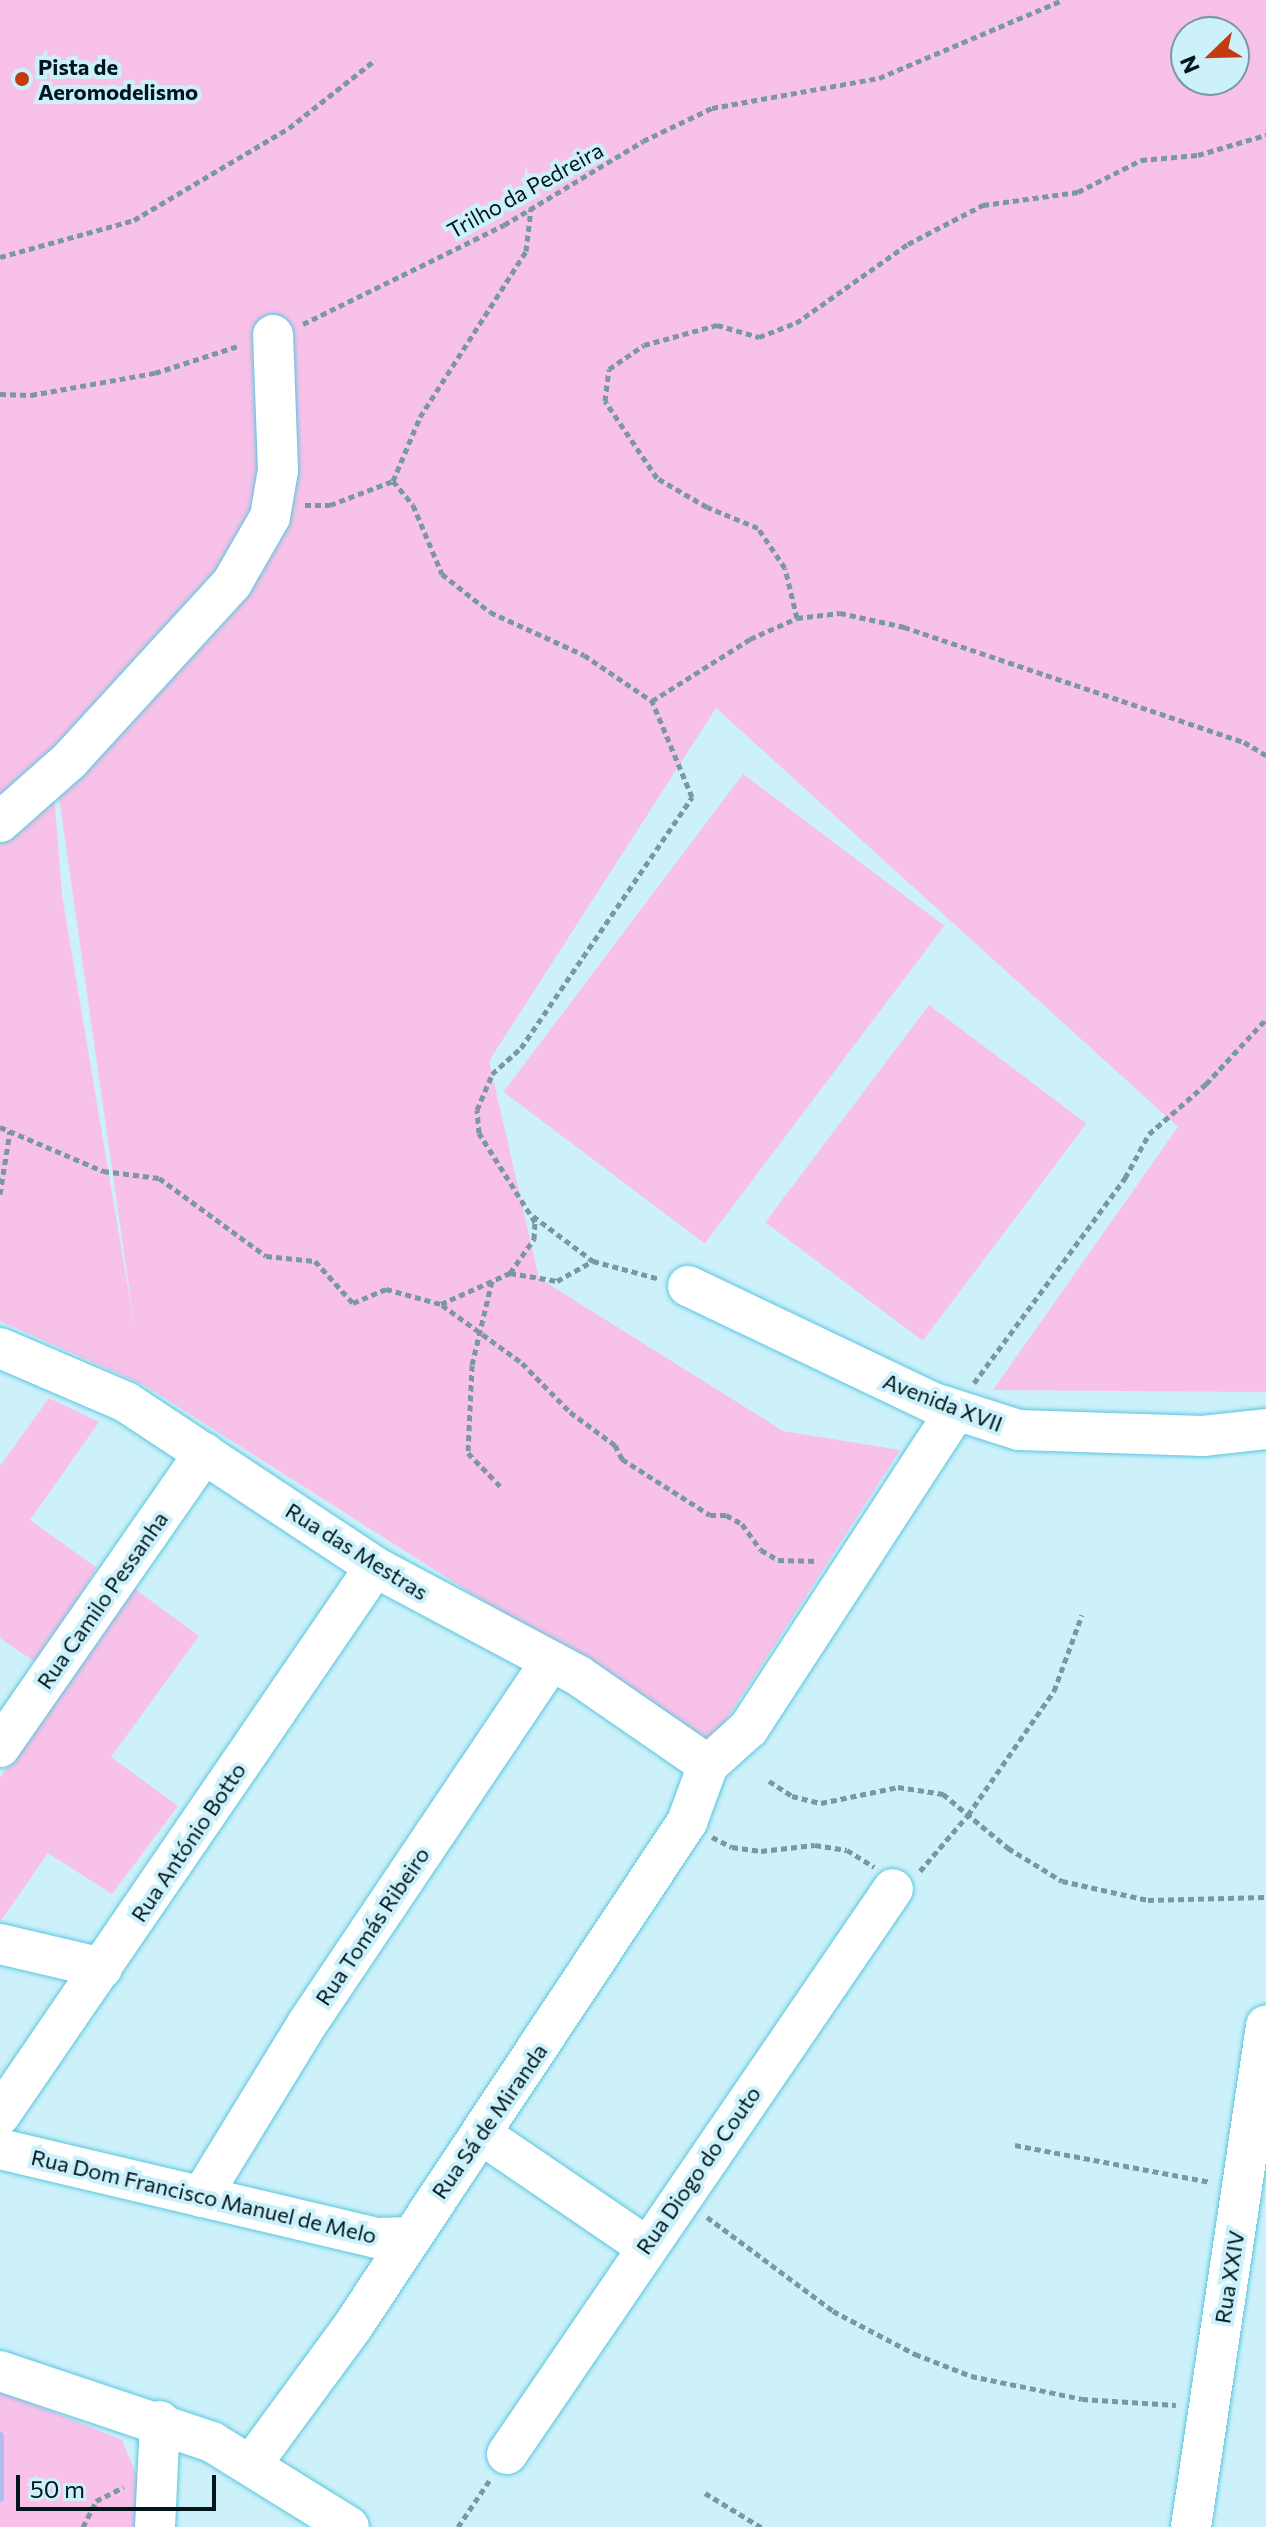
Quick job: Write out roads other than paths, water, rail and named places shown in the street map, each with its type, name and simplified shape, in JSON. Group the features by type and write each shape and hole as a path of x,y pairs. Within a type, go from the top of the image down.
{"street":[{"path":"0,822 69,761 232,583 270,517 278,470 273,335"},
{"name":"Avenida XVII","path":"688,1286 944,1406 1019,1430 1203,1436 1266,1429"},
{"name":"Rua das Mestras","path":"0,1348 126,1402 375,1567 551,1661 708,1765"},
{"path":"708,1765 749,1728 860,1555 944,1406"},
{"name":"Rua Camilo Pessanha","path":"0,1747 204,1453"},
{"name":"Rua António Botto","path":"0,2115 375,1567"},
{"name":"Rua Tomás Ribeiro","path":"201,2197 307,2024 551,1661"},
{"name":"Rua Sá de Miranda","path":"251,2465 353,2326 409,2237 481,2134 687,1822 708,1765"},
{"name":"Rua Diogo do Couto","path":"507,2454 645,2246 893,1889"},
{"path":"0,1944 102,1968"},
{"name":"Rua XXIV","path":"1191,2527 1242,2187 1259,2124 1266,2026"},
{"path":"481,2134 645,2246"},
{"name":"Rua Dom Francisco Manuel de Melo","path":"0,2149 377,2238 409,2237"},
{"path":"0,2371 160,2421 212,2442 349,2527"},
{"path":"155,2527 160,2421"}],"waterway":[{"path":"0,2436 0,2498"}],"place":[{"name":"Pista de Aeromodelismo","path":"22,79"}]}
